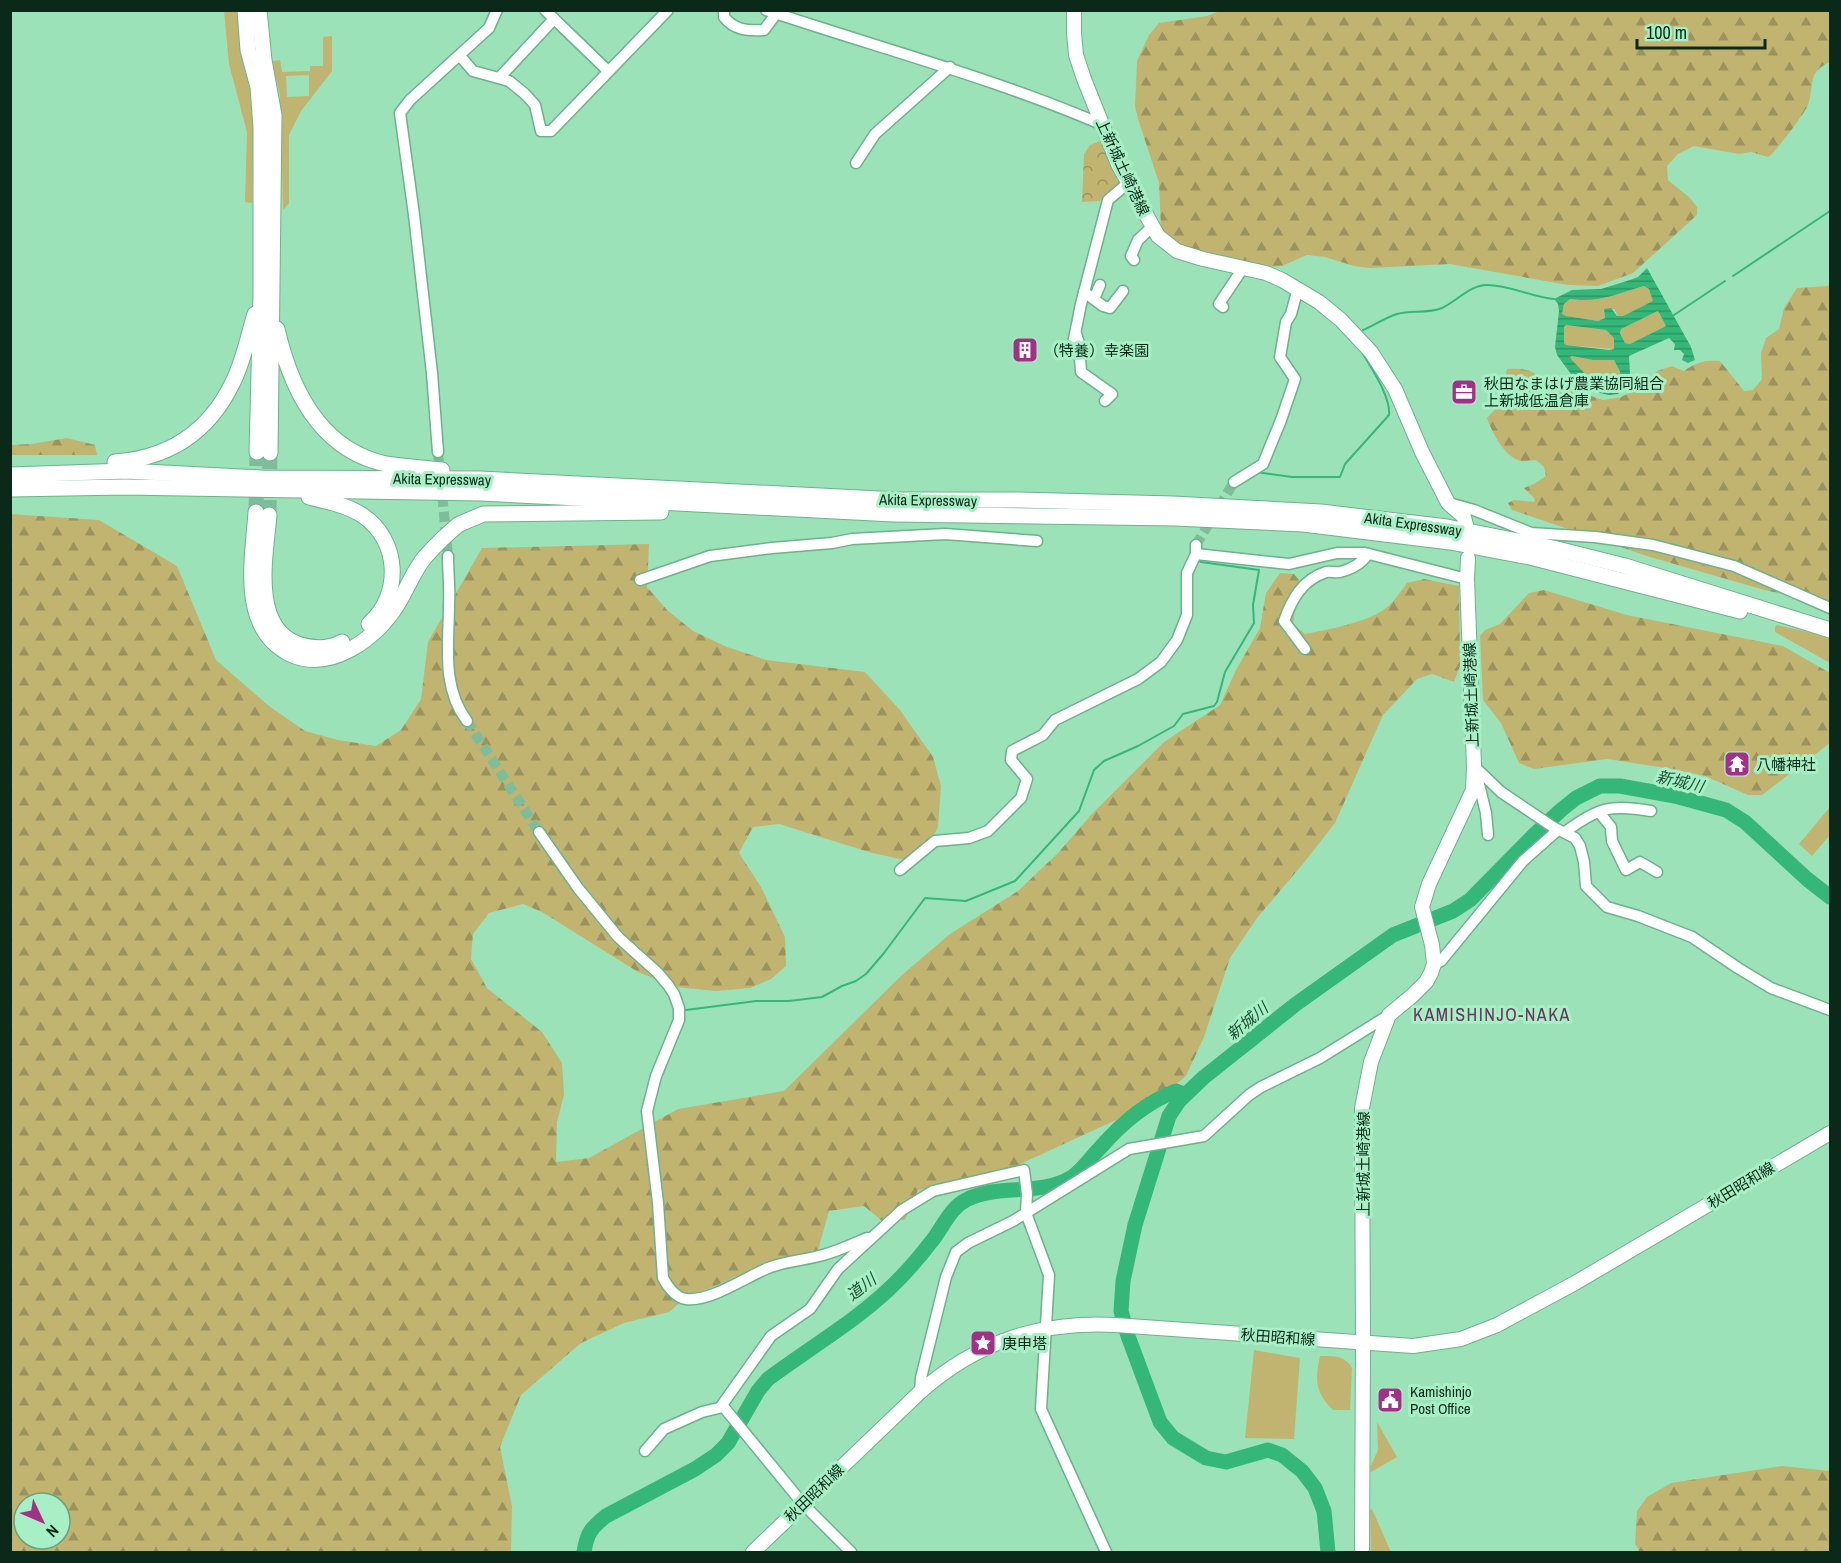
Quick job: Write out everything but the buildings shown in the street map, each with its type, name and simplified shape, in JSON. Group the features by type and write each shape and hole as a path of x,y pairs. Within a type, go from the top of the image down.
{"highway":[{"path":"245,10 248,50 258,87 261,128 266,299 282,351 302,401 321,427 339,442 357,454 385,464 573,482"},
{"path":"259,10 264,60 274,115 266,299 264,452"},
{"path":"10,465 137,460 169,450 194,435 216,411 233,383 266,299"},
{"name":"Akita Expressway","path":"10,475 126,471 263,484 282,490 481,493 893,514 1175,518 1303,524 1450,542 1530,557 1830,632"},
{"name":"Akita Expressway","path":"10,489 480,479 888,500 1173,504 1344,515 1448,527 1553,548 1636,569 1830,632"},
{"path":"282,490 333,503 362,515 381,534 392,557 393,581 387,599 377,617 357,635 332,647 310,648 290,641 277,630 267,608 263,513 252,582 253,606 267,634 285,651 300,659 320,660 354,648 380,628 396,607 424,558 459,525 483,514 811,511"}],"main road":[{"name":"上新城土崎港線","path":"1074,10 1076,56 1084,79 1128,183 1158,236 1176,251 1266,273 1298,288 1341,320 1371,352 1395,389 1422,452 1448,503 1464,517 1466,525"},
{"name":"上新城土崎港線","path":"1362,1552 1362,1108 1371,1062 1389,1015 1425,982 1434,964 1432,945 1422,907 1429,884 1473,790 1468,558"},
{"name":"秋田昭和線","path":"753,1552 943,1372 991,1346 1020,1335 1072,1324 1413,1346 1461,1339 1497,1325 1575,1283 1830,1133"}],"street":[{"path":"438,452 428,339 400,113 410,100 489,28 497,10"},
{"path":"545,10 609,71"},
{"path":"460,56 473,71 500,77 525,93 535,105 542,131 551,131 668,10"},
{"path":"724,10 724,17 732,27 750,31 764,30 771,12 950,67 1103,125"},
{"path":"500,77 554,19"},
{"path":"856,163 875,134 950,67"},
{"path":"1073,344 1108,200 1128,183"},
{"path":"1134,260 1131,256 1138,240 1152,227"},
{"path":"1223,306 1219,304 1243,268"},
{"path":"1094,299 1100,285"},
{"path":"1234,482 1263,464 1295,380 1280,357 1286,322 1292,314 1298,288"},
{"path":"1084,292 1110,308 1123,291"},
{"path":"1075,331 1079,342 1081,372 1112,394 1105,401"},
{"path":"1448,503 1474,510 1531,532 1653,544 1734,566 1830,608"},
{"path":"640,580 710,556 852,539 945,534 1037,541"},
{"path":"900,870 935,841 969,838 988,831 1021,798 1027,779 1011,759 1012,751 1043,735 1055,720 1138,679 1161,662 1177,640 1187,615 1187,573 1196,549 1289,564 1337,553 1368,554 1467,579"},
{"path":"1305,649 1284,621 1291,600 1306,582 1328,571 1339,573 1362,563 1368,554"},
{"path":"448,556 450,691 459,711 467,721"},
{"path":"1474,766 1501,792 1575,838 1580,846 1584,862 1586,886 1607,907 1646,918 1692,937 1771,987 1830,1010"},
{"path":"1474,766 1486,813 1488,835"},
{"path":"1434,964 1441,961 1523,861 1559,830 1615,806 1651,811"},
{"path":"1599,812 1611,827 1612,841 1626,870 1640,862 1657,872"},
{"path":"539,832 578,888 618,937 658,973 674,994 679,1008 679,1020 656,1076 647,1111 658,1203 663,1278 666,1284 680,1297 686,1299 702,1297 736,1284 770,1267 826,1254 873,1236"},
{"path":"920,1392 921,1378 946,1277 956,1252 968,1242 1026,1213 1129,1149 1204,1137 1249,1095 1261,1087 1320,1058 1389,1015"},
{"path":"723,1407 722,1405 771,1336 810,1309 838,1269 902,1210 933,1191 1024,1170 1027,1194 1026,1213 1049,1275 1041,1409 1106,1552"},
{"path":"645,1451 664,1428 702,1412 723,1407"},
{"path":"723,1407 803,1504 850,1552"}],"green space":[{"path":"224,11 241,11 254,113 252,203 245,202 247,132 229,64"},
{"path":"1220,11 1830,11 1830,62 1822,66 1814,75 1806,109 1783,141 1768,157 1751,152 1739,154 1694,146 1678,154 1667,166 1668,180 1690,198 1697,207 1697,215 1633,273 1598,286 1568,285 1450,264 1370,268 1307,255 1282,266 1266,267 1184,246 1172,239 1161,228 1159,183 1135,106 1137,61 1149,35 1159,23 1207,16"},
{"path":"332,36 332,71 301,111 289,135 289,203 283,210 280,95 272,61 280,60 282,72 310,71 310,66 323,66 323,37","holes":["309,75 309,96 287,97 286,76"]},
{"path":"1103,140 1122,181 1100,201 1082,202 1084,154 1090,145"},
{"path":"1830,282 1830,601 1768,591 1650,557 1512,510 1508,503 1514,500 1534,502 1535,499 1524,488 1546,476 1544,467 1536,460 1521,461 1509,455 1495,437 1487,418 1500,404 1507,369 1522,369 1534,373 1556,391 1573,390 1603,400 1621,397 1638,389 1657,371 1672,366 1684,371 1701,362 1720,361 1744,391 1753,390 1762,379 1761,353 1766,338 1779,329 1784,308 1797,288 1828,286"},
{"path":"1644,286 1649,289 1654,301 1623,316 1618,316 1614,309 1604,312 1605,318 1598,321 1562,314 1564,304 1570,299 1599,299"},
{"path":"1658,311 1666,326 1630,344 1625,343 1621,329"},
{"path":"1566,325 1606,330 1614,338 1614,349 1566,345 1564,327"},
{"path":"1570,357 1593,360 1614,359 1621,376 1612,382 1598,382 1580,369"},
{"path":"67,438 95,445 97,455 11,455 11,445"},
{"path":"10,514 99,520 177,566 216,660 269,706 305,731 338,740 376,746 401,730 421,699 428,642 482,548 649,544 647,587 667,610 693,631 727,647 766,660 865,672 900,710 933,757 941,786 938,827 926,851 905,860 872,853 779,824 753,827 739,853 761,887 785,937 786,966 771,979 750,988 716,991 676,987 638,972 542,912 523,904 489,913 473,934 471,959 487,988 542,1032 562,1063 564,1095 557,1122 556,1162 589,1158 678,1109 784,1091 902,975 950,934 1018,891 1058,853 1092,814 1164,742 1220,705 1236,670 1260,628 1266,593 1280,573 1294,574 1299,580 1293,624 1305,634 1347,625 1379,613 1392,603 1407,583 1424,579 1459,586 1460,666 1454,682 1432,674 1417,679 1383,715 1335,823 1257,918 1230,958 1204,1037 1186,1076 1153,1103 1016,1166 955,1184 918,1190 905,1220 881,1220 864,1206 829,1211 818,1250 770,1261 706,1290 690,1294 669,1312 624,1323 581,1343 521,1395 500,1447 512,1506 511,1552 11,1552"},
{"path":"1544,590 1627,615 1783,646 1830,673 1830,743 1762,795 1748,795 1705,776 1607,759 1534,769 1519,763 1501,723 1483,700 1480,636 1485,630 1500,624 1529,593"},
{"path":"1777,625 1830,637 1830,663 1775,632"},
{"path":"1830,807 1830,835 1812,856 1799,844"},
{"path":"1254,1350 1300,1358 1294,1439 1245,1438"},
{"path":"1320,1356 1342,1358 1352,1368 1350,1410 1333,1410 1323,1397 1317,1379"},
{"path":"1377,1422 1397,1457 1371,1472 1370,1468 1378,1450"},
{"path":"1782,1466 1830,1471 1830,1552 1640,1552 1635,1544 1637,1511 1647,1497 1671,1483"},
{"path":"1372,1509 1391,1552 1371,1551 1370,1510"}],"shaded area":[{"path":"1647,268 1691,347 1695,360 1688,363 1682,360 1684,354 1680,350 1674,350 1675,344 1669,338 1629,356 1630,374 1639,380 1623,388 1618,394 1609,395 1582,389 1557,355 1555,347 1559,311 1554,299 1572,290 1601,289 1638,277","holes":["1644,286 1649,289 1653,301 1623,316 1617,316 1611,308 1604,309 1605,318 1598,321 1562,314 1564,304 1570,299 1590,300","1658,311 1666,326 1630,344 1625,343 1620,333 1621,329","1566,325 1606,330 1614,338 1614,349 1566,345 1564,327","1570,357 1614,360 1620,372 1619,379 1612,382 1599,382 1587,375"]}],"waterway":[{"path":"1733,276 1830,211"},
{"path":"1674,315 1725,281"},
{"path":"1363,330 1397,314 1442,308 1469,290 1487,285 1554,299"},
{"path":"1256,472 1292,477 1340,477 1345,464 1389,415 1384,391 1362,352"},
{"path":"686,1010 756,1001 789,1001 822,997 866,974 925,898 966,901 1015,881 1079,811 1094,770 1104,761 1174,726 1183,714 1214,706 1217,702 1225,672 1254,623 1253,605 1259,570 1198,560"},
{"name":"新城川","path":"1328,1552 1324,1511 1315,1488 1302,1471 1282,1455 1268,1450 1226,1462 1206,1458 1173,1438 1160,1422 1128,1336 1121,1311 1123,1281 1135,1225 1169,1116 1179,1101 1203,1078 1296,1004 1393,935 1453,911 1470,900 1561,810 1576,798 1600,786 1620,786 1675,796 1726,810 1745,822 1830,897"},
{"name":"道川","path":"584,1552 590,1531 606,1516 695,1469 716,1455 728,1443 758,1391 768,1379 845,1325 889,1289 921,1255 960,1204 978,1195 992,1192 1033,1189 1060,1183 1072,1177 1116,1131 1135,1115 1155,1101 1176,1091 1184,1094"}],"tunnel":[{"path":"256,512 257,452"},
{"path":"438,452 448,556"},
{"path":"269,515 270,453"},
{"path":"1196,545 1234,482"},
{"path":"467,721 539,832"}],"place":[{"name":"（特養）幸楽園","path":"1025,350"},
{"name":"秋田なまはげ農業協同組合 上新城低温倉庫","path":"1464,392"},
{"name":"八幡神社","path":"1737,764"},
{"name":"庚申塔","path":"983,1343"},
{"name":"Kamishinjo Post Office","path":"1390,1400"}],"district":[{"name":"KAMISHINJO-NAKA","path":"1492,1014"}]}
